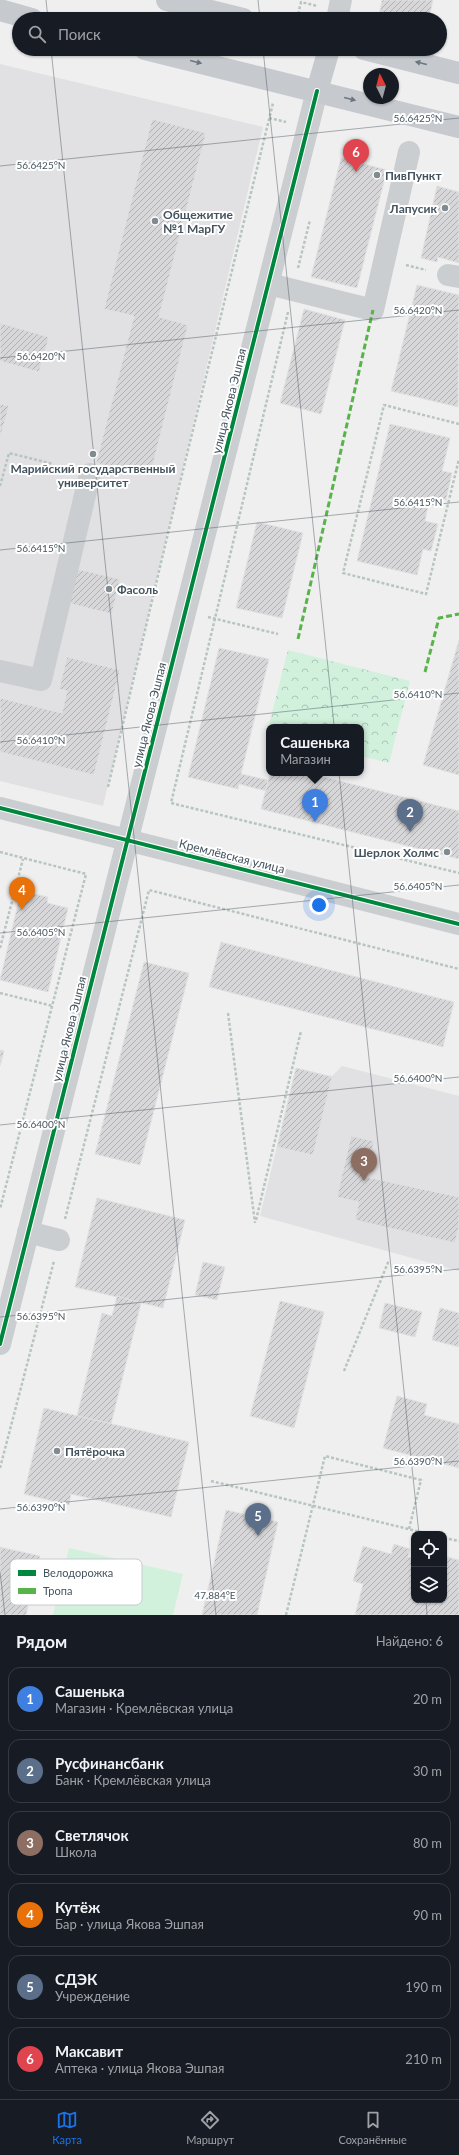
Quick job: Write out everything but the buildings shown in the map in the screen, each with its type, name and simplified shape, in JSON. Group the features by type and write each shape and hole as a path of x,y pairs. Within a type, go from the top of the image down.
{"main road":[{"path":"167,0 215,12"},
{"path":"0,10 12,13"},
{"path":"174,56 459,127"},
{"name":"улица Якова Эшпая","path":"318,91 327,56"},
{"path":"392,56 459,73"}],"street":[{"path":"338,12 341,0"},
{"name":"улица Якова Эшпая","path":"0,1344 5,1301 28,1232 318,91"},
{"path":"269,284 374,310 409,152"},
{"path":"0,671 41,680 90,474"},
{"name":"Кремлёвская улица","path":"0,808 459,924"},
{"path":"28,1232 59,1240"}],"path":[{"path":"299,12 301,2 317,6"},
{"path":"108,787 177,495 274,100"},
{"path":"269,118 291,123"},
{"path":"311,215 171,803 459,873"},
{"path":"385,260 454,276"},
{"path":"459,424 384,406 343,573 426,594 459,459"},
{"path":"0,486 9,453 53,464"},
{"path":"186,612 278,634"},
{"path":"0,852 86,874 0,1209"},
{"path":"0,948 23,858"},
{"path":"0,1468 149,890 459,969"},
{"path":"0,993 53,1006"},
{"path":"228,1013 256,1223 301,1031"},
{"path":"344,1371 389,1260"},
{"path":"286,1615 325,1456 421,1480 409,1529"},
{"path":"211,1481 417,1531"},
{"path":"447,1539 459,1541"}],"shaded area":[{"name":"Марийский государственный университет","path":"0,64 263,127 103,806 0,781"},
{"path":"342,1066 459,1096 459,1271 260,1216 296,1068 332,1076"}],"green space":[{"path":"288,650 410,681 389,763 364,757 364,724 269,724"},
{"path":"69,1548 117,1559 66,1559"},
{"path":"142,1565 183,1574 173,1615 53,1615 55,1605 142,1605"}],"marked path":[{"path":"298,639 373,310"},
{"path":"425,672 439,618 459,614"}],"cycle path":[{"path":"0,1344 317,91"},
{"path":"0,808 459,924"}],"place":[{"name":"Максавит","path":"356,172"},
{"name":"ПивПункт","path":"377,175"},
{"name":"Лапусик","path":"445,208"},
{"name":"Общежитие №1 МарГУ","path":"155,221"},
{"name":"Марийский государственный университет","path":"93,454"},
{"name":"Фасоль","path":"109,589"},
{"name":"Сашенька","path":"315,822"},
{"name":"Русфинансбанк","path":"410,832"},
{"name":"Шерлок Холмс","path":"447,852"},
{"name":"Кутёж","path":"22,910"},
{"name":"Светлячок","path":"364,1181"},
{"name":"Пятёрочка","path":"57,1451"},
{"name":"СДЭК","path":"258,1536"}]}
